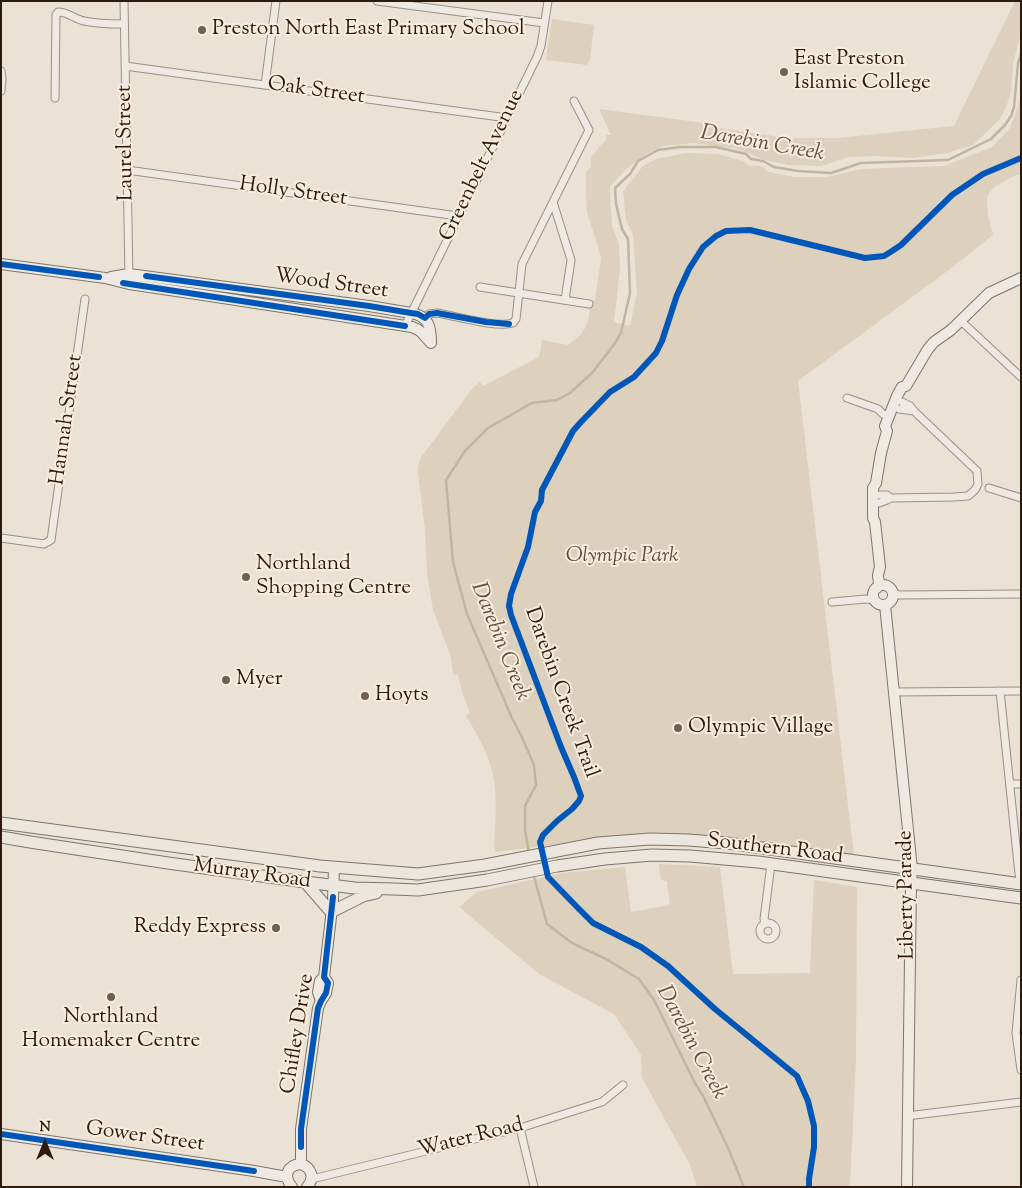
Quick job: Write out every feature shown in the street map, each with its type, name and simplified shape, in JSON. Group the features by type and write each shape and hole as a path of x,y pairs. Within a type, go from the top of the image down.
{"main road":[{"name":"Murray Road","path":"1,822 334,868 418,874 485,865 530,856"},
{"path":"30,842 33,826"},
{"name":"Murray Road","path":"1,837 356,888 418,890 488,880 532,871"},
{"name":"Southern Road","path":"530,856 598,843 650,839 688,840 727,843 1021,884"},
{"name":"Southern Road","path":"532,871 605,859 672,855 733,859 1021,898"},
{"path":"485,865 488,880"},
{"path":"305,882 331,912 363,896 393,889"}],"street":[{"name":"Laurel Street","path":"124,1 129,279"},
{"path":"264,85 276,1"},
{"path":"377,1 544,23"},
{"name":"Greenbelt Avenue","path":"409,327 412,313 541,46 548,1"},
{"path":"55,98 56,15 58,12 64,12 81,21 124,24"},
{"name":"Oak Street","path":"125,66 500,117 506,121"},
{"path":"1,71 1,91"},
{"path":"409,327 429,314 437,313 491,323 509,324 513,323 516,319 522,264 590,130 574,101"},
{"name":"Holly Street","path":"127,170 458,216"},
{"path":"553,202 571,260 565,300"},
{"name":"Wood Street","path":"1,264 105,278 129,279 369,306 418,314 424,318"},
{"path":"847,398 878,409 883,414 895,411 910,406 977,471 978,484 975,490 968,496 954,498 891,498 886,495 876,499 873,488 876,483 887,431 885,426 895,411 900,390 906,386 930,346 989,293 1021,278"},
{"name":"Wood Street","path":"129,279 210,296 409,327"},
{"path":"480,287 589,304"},
{"name":"Hannah Street","path":"1,538 44,544 51,540 85,299"},
{"path":"369,306 368,313 375,321"},
{"path":"409,327 422,332 431,343 430,328 424,318"},
{"path":"960,320 1021,377"},
{"path":"989,488 1021,498"},
{"name":"Liberty Parade","path":"876,499 873,518 876,522 880,567 884,573 883,595 912,869 910,883 907,1187"},
{"path":"832,602 883,595 1021,594"},
{"path":"1000,691 1021,884"},
{"path":"894,692 1021,691"},
{"path":"1010,784 1021,784"},
{"path":"765,924 771,864"},
{"name":"Chifley Drive","path":"301,1164 301,1129 318,1008 326,993 328,982 324,977 334,886 334,868"},
{"path":"1021,980 1016,1033 1021,1070"},
{"name":"Water Road","path":"310,1183 520,1128 602,1102 623,1085"},
{"path":"907,1116 1021,1102"},
{"path":"520,1128 534,1187"},
{"name":"Gower Street","path":"1,1134 254,1170 289,1182"},
{"path":"289,1182 287,1173 292,1167 301,1164 309,1168 311,1172 310,1183"}],"green space":[{"name":"Olympic Park","path":"1015,1 1021,1 1021,33 1013,64 1011,92 1005,110 999,120 973,145 947,153 913,158 849,157 821,166 788,165 765,160 738,149 694,143 663,146 646,154 625,170 610,187 612,227 619,243 620,269 614,322 630,326 637,293 633,235 626,220 623,191 643,166 656,159 686,153 718,154 743,161 750,166 761,166 768,172 795,177 827,177 861,169 944,166 992,147 1010,128 1021,93 1021,175 1016,175 994,187 987,197 988,216 993,235 798,381 854,856 714,837 590,840 496,852 494,845 495,784 489,759 466,716 470,713 458,675 453,675 451,657 433,610 427,573 425,529 418,472 419,462 472,389 480,382 483,386 539,357 542,340 568,345 579,337 585,329 592,300 595,300 601,258 587,212 586,173 591,167 591,157 606,139 606,135 611,135 599,109 704,123 704,126 787,138 837,138 954,126"},
{"path":"552,19 594,25 590,59 587,65 546,60"},
{"path":"659,864 720,867 733,974 810,973 814,880 857,887 856,1057 850,1187 697,1187 690,1165 642,1078 641,1055 614,1014 539,974 459,907 477,892 562,873 625,867 631,912 670,905 667,881 661,880"}],"waterway":[{"name":"Darebin Creek","path":"529,853 525,830 525,806 536,785 534,765 467,614 453,562 446,480 465,451 488,428 532,403 557,400 570,393 592,373 621,333 630,293 628,239 622,229 616,204 615,188 630,174 638,161 658,150 680,147 716,147 746,154 751,159 763,161 774,167 831,173 861,163 948,160 991,139 1005,125 1014,107 1018,63 1021,54"},
{"name":"Darebin Creek","path":"533,873 547,924 572,943 606,959 639,979 654,1000 729,1150 744,1187"}],"cycle path":[{"name":"Darebin Creek Trail","path":"809,1187 814,1147 814,1126 808,1101 797,1076 715,1009 668,966 641,947 593,923 548,877 540,842 543,835 572,809 581,796 511,615 509,606 511,594 528,547 535,512 541,501 542,490 573,431 610,392 634,377 656,353 662,341 677,295 689,269 703,247 716,236 726,231 750,230 865,258 884,256 901,245 952,195 983,174 1021,158"},
{"path":"1,264 99,277"},
{"path":"146,276 369,306 418,314 425,318 429,314 437,313 509,324"},
{"path":"123,283 405,326"},
{"path":"301,1147 301,1129 318,1008 326,993 328,983 324,977 333,897"},
{"path":"1,1134 254,1171"}],"place":[{"name":"Preston North East Primary School","path":"202,30"},
{"name":"East Preston Islamic College","path":"784,72"},
{"name":"Northland Shopping Centre","path":"246,577"},
{"name":"Myer","path":"226,680"},
{"name":"Hoyts","path":"365,696"},
{"name":"Olympic Village","path":"678,728"},
{"name":"Reddy Express","path":"276,928"},
{"name":"Northland Homemaker Centre","path":"111,997"}]}
